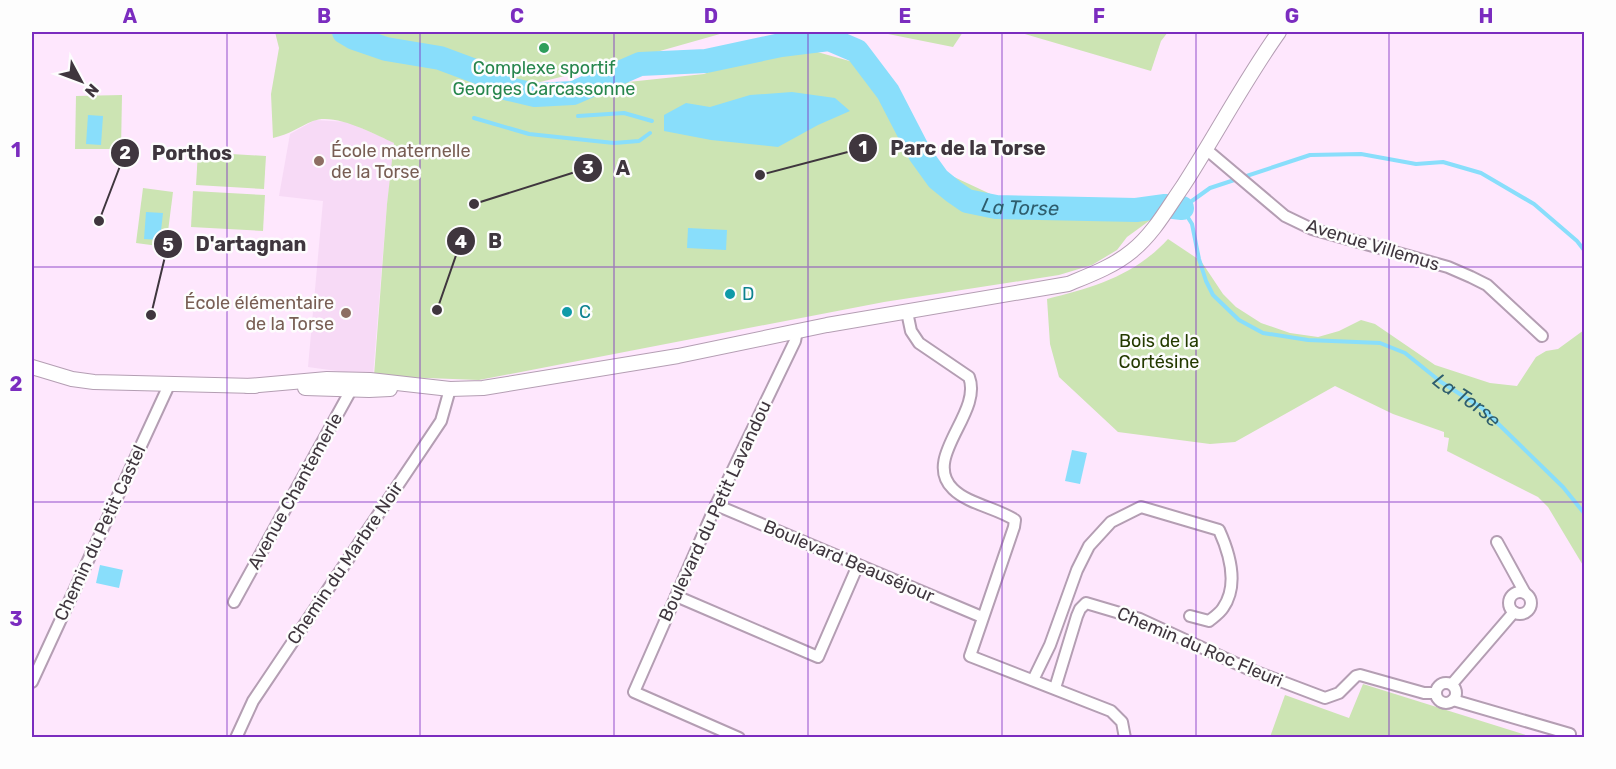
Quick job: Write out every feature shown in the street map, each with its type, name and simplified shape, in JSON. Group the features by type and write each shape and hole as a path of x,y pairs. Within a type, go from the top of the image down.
{"street":[{"path":"32,368 72,379 94,382 169,385 483,388 678,356 797,331 1068,284 1102,269 1130,252 1146,238 1207,150 1279,32"},
{"name":"Avenue Villemus","path":"1207,150 1285,216 1312,229 1448,267 1471,277 1487,285 1542,336"},
{"path":"907,312 911,331 919,343 969,377 972,385 968,404 944,460 943,472 946,480 962,495 1015,520 970,656 1111,711 1122,722 1125,738"},
{"name":"Boulevard du Petit Lavandou","path":"739,738 634,692 716,505 795,341 797,331"},
{"name":"Chemin du Petit Castel","path":"32,682 169,385"},
{"name":"Avenue Chantemerle","path":"234,602 352,385"},
{"name":"Chemin du Marbre Noir","path":"236,738 253,701 441,421 450,389"},
{"name":"Boulevard Beauséjour","path":"716,505 982,617"},
{"path":"1034,680 1050,645 1077,570 1089,546 1111,522 1141,507 1219,530 1227,547 1231,585 1224,608 1209,621 1190,616"},
{"path":"1497,542 1531,602 1529,609 1524,613 1514,612 1509,606 1510,599 1518,592 1525,594"},
{"path":"676,596 818,657 858,565"},
{"name":"Chemin du Roc Fleuri","path":"1055,688 1077,616 1086,603 1140,619 1246,668 1325,698 1335,696 1345,689 1356,676 1360,675 1424,693 1436,693"},
{"path":"1452,684 1514,612"},
{"path":"1446,682 1452,684 1456,694 1453,700 1448,703 1437,699 1436,693 1440,685 1446,682"},
{"path":"1453,700 1570,734"}],"shaded area":[{"path":"315,120 348,122 395,143 387,204 373,376 308,367 323,201 279,196 290,134"}],"green space":[{"path":"275,32 727,32 614,64 532,84 628,82 704,74 785,43 871,67 888,92 922,162 999,198 1144,202 1165,206 1127,237 1117,250 1092,265 1059,275 884,302 479,380 374,376 394,143 354,125 332,119 313,121 273,138 271,94 279,48"},
{"path":"884,32 963,32 953,47"},
{"path":"1018,32 1168,32 1161,41 1151,71"},
{"path":"122,95 121,149 75,149 76,96"},
{"path":"198,152 266,156 264,189 196,185"},
{"path":"143,188 173,192 166,247 136,243"},
{"path":"193,191 265,195 263,231 191,227"},
{"name":"Bois de la Cortésine","path":"1168,239 1201,261 1223,294 1236,307 1261,323 1290,333 1318,337 1339,331 1361,320 1375,324 1435,365 1490,383 1517,386 1536,357 1546,351 1558,349 1584,330 1584,567 1548,507 1538,497 1447,451 1449,438 1444,437 1444,432 1393,414 1335,386 1235,442 1210,444 1118,432 1059,377 1050,344 1047,299 1081,290 1127,271 1155,252"},
{"path":"1363,684 1532,737 1270,737 1285,695 1349,718"}],"water":[{"path":"792,92 835,98 850,111 778,147 711,140 664,131 664,115 686,103 710,107 750,95"},
{"path":"88,115 103,116 101,145 86,144"},
{"path":"146,212 163,213 160,240 144,239"},
{"path":"688,228 727,230 726,250 687,248"},
{"path":"1072,450 1087,453 1080,484 1065,481"},
{"path":"100,565 123,570 119,588 96,583"}],"waterway":[{"name":"La Torse","path":"344,32 354,38 386,49 440,58 483,74 505,88 535,95 573,93 640,64 706,61 781,45 829,39 857,51 888,92 920,154 938,179 967,201 996,207 1136,210 1165,206 1182,208"},
{"path":"578,116 624,113 652,121"},
{"path":"474,118 529,134 614,143 639,141 650,133"},
{"name":"La Torse","path":"1584,250 1577,241 1534,204 1481,173 1443,162 1416,164 1361,154 1310,155 1210,188 1182,208 1192,224 1199,259 1213,295 1239,320 1263,333 1308,340 1380,343 1405,353 1441,382 1482,408 1563,487 1584,513"}],"place":[{"name":"Complexe sportif Georges Carcassonne","path":"544,48"},
{"name":"École maternelle de la Torse","path":"319,161"},
{"name":"Parc de la Torse","path":"760,175"},
{"name":"A","path":"474,204"},
{"name":"Porthos","path":"99,221"},
{"name":"D","path":"730,294"},
{"name":"B","path":"437,310"},
{"name":"C","path":"567,312"},
{"name":"École élémentaire de la Torse","path":"346,313"},
{"name":"D'artagnan","path":"151,315"}]}
